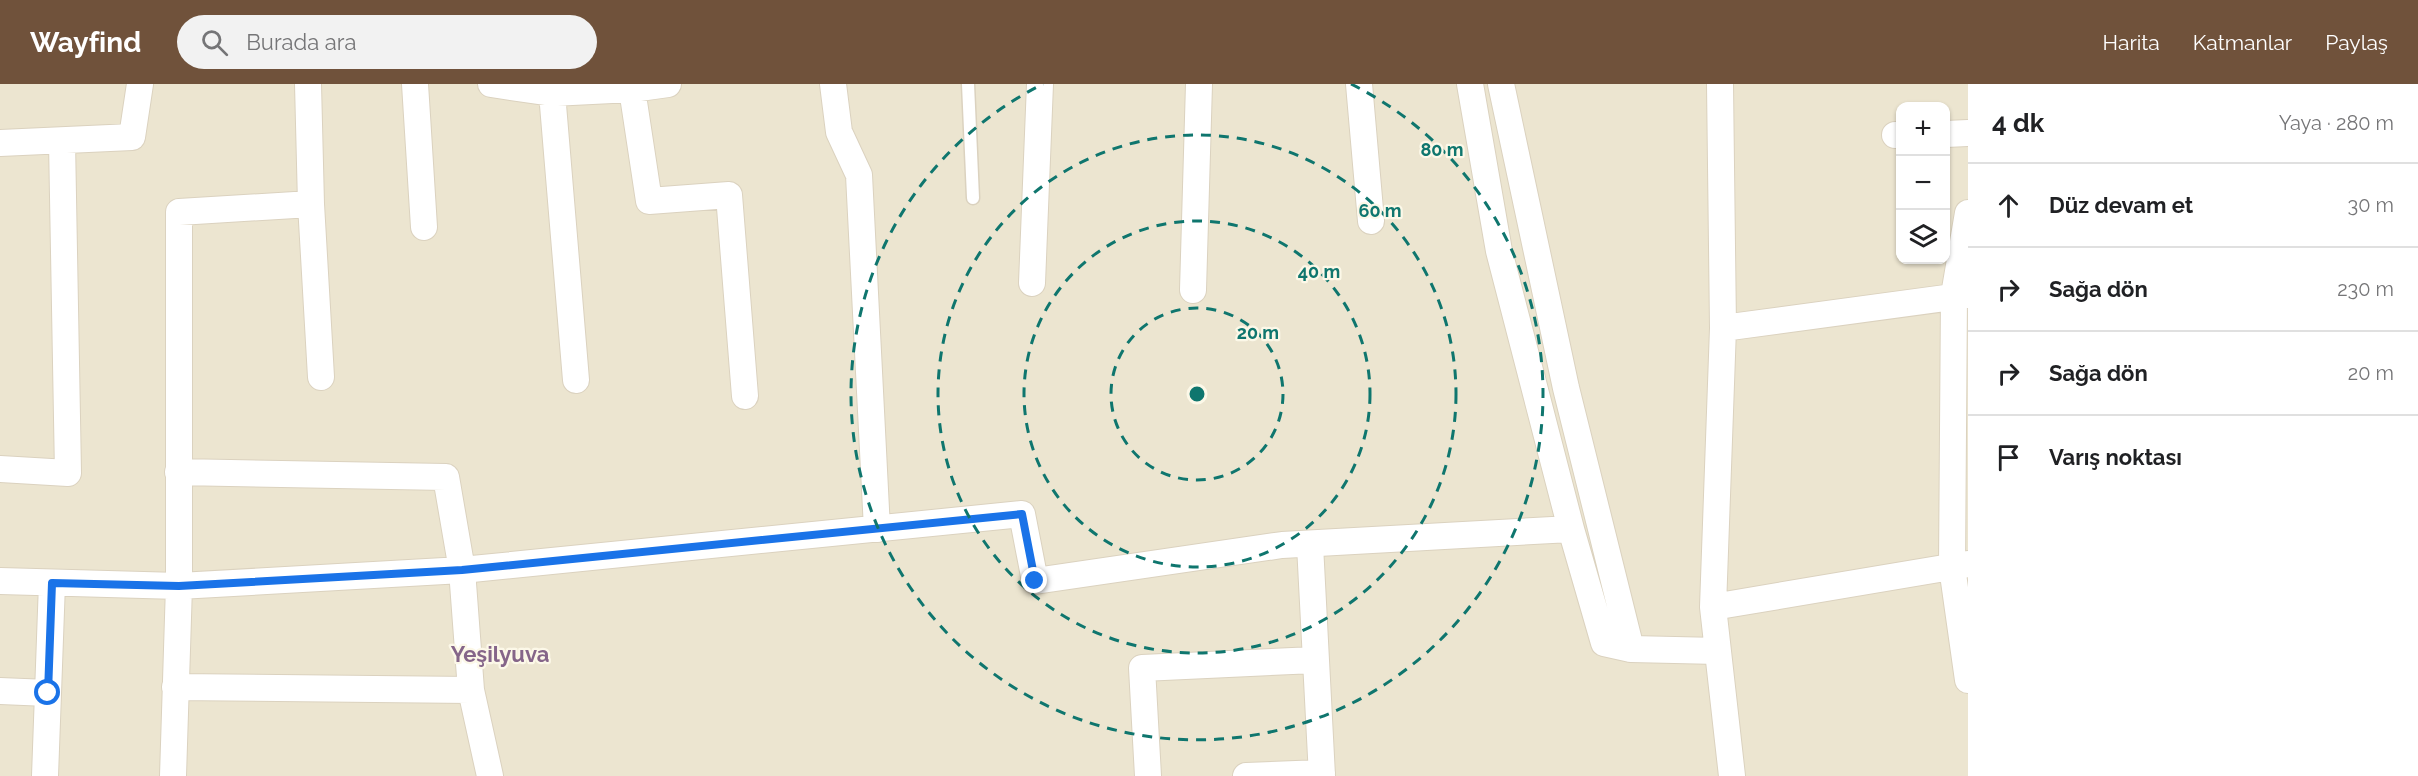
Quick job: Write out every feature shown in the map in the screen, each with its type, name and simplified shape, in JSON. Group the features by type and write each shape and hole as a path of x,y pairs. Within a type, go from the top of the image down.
{"street":[{"path":"0,143 132,137 140,84"},
{"path":"308,84 311,204 321,377"},
{"path":"416,84 424,227"},
{"path":"491,84 552,93 632,89 668,84"},
{"path":"834,84 838,132 859,175 877,529"},
{"path":"1032,283 1040,84"},
{"path":"1194,290 1199,84"},
{"path":"1359,84 1371,221"},
{"path":"1470,84 1499,251 1571,529 1604,643 1631,649 1718,651"},
{"path":"1501,84 1566,388 1631,649"},
{"path":"1720,84 1723,328 1713,607 1732,776"},
{"path":"632,89 649,201 729,195 745,396"},
{"path":"552,93 576,380"},
{"path":"1950,134 1968,133"},
{"path":"0,469 68,473 62,141"},
{"path":"173,776 179,586 179,213 311,204"},
{"path":"1968,213 1961,295 1960,565 1968,680"},
{"path":"1723,328 1961,295"},
{"path":"178,472 446,477 462,570 471,690 490,776"},
{"path":"0,581 179,586 462,570 1022,514 1035,581 1282,545 1571,529"},
{"path":"1246,776 1322,775 1310,545"},
{"path":"1713,607 1960,565"},
{"path":"45,776 52,583"},
{"path":"1148,776 1142,668 1315,660"},
{"path":"175,687 471,690"},
{"path":"0,692 48,693"}],"lane":[{"path":"968,84 973,198"}],"shaded area":[{"path":"0,84 1968,84 1968,776 0,776"}],"district":[{"name":"Yeşilyuva","path":"500,654"}],"route":[{"path":"48,693 52,583 179,586 462,570 1022,514 1035,581"}]}
